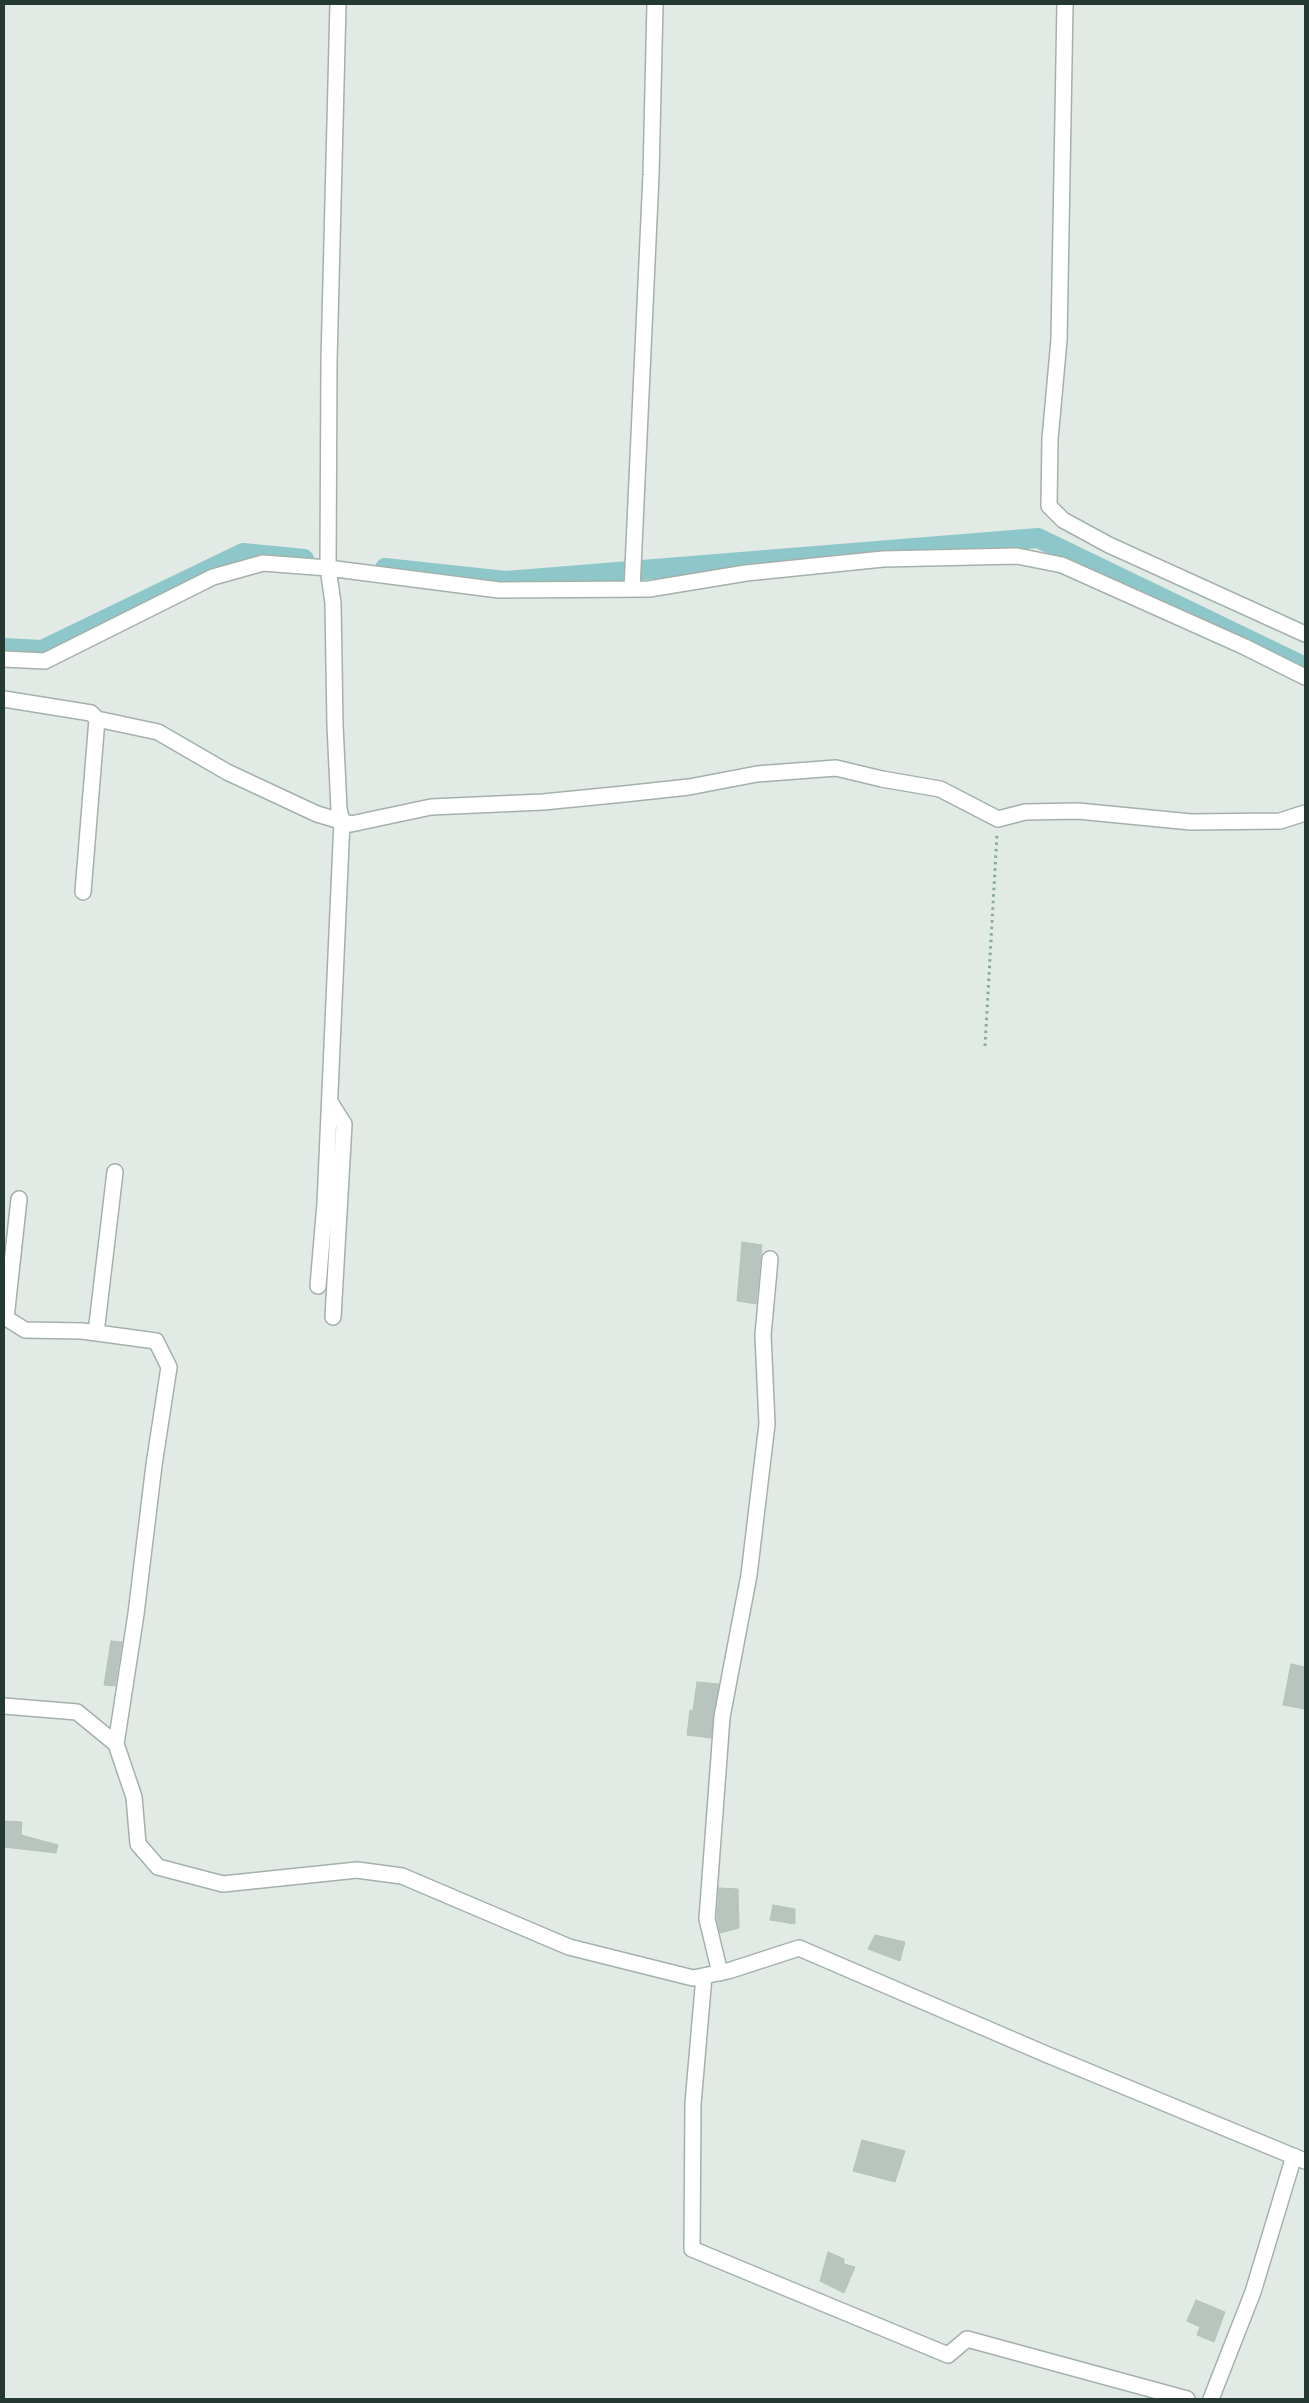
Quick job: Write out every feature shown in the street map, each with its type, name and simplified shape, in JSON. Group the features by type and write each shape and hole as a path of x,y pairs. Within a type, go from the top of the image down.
{"street":[{"path":"318,1286 325,1204 342,821 339,809 333,602 328,568 329,361 338,4"},
{"path":"632,589 650,204 655,4"},
{"path":"1065,4 1059,340 1050,439 1049,506 1063,520 1109,545 1305,634"},
{"path":"4,659 45,661 120,622 214,578 264,563 328,568 500,590 649,589 746,573 883,559 1017,556 1062,565 1236,643 1305,677"},
{"path":"4,699 91,713 97,718 158,732 227,772 317,814 351,824 431,807 543,802 689,787 757,774 836,768 882,779 940,789 998,819 1025,812 1078,811 1191,822 1280,821 1305,813 1305,808"},
{"path":"83,892 97,718"},
{"path":"330,1102 344,1124 333,1317"},
{"path":"96,1333 115,1172"},
{"path":"19,1199 6,1318 25,1330 96,1333 156,1341 169,1367 154,1464 136,1614 116,1744 134,1797 138,1844 158,1867 223,1884 357,1870 402,1876 569,1947 693,1978 720,1973 799,1948 1048,2055 1299,2159 1253,2292 1211,2399"},
{"path":"720,1973 707,1919 722,1717 749,1574 767,1424 763,1335 770,1259"},
{"path":"4,1706 77,1712 116,1744"},
{"path":"704,1976 693,2104 692,2249 948,2355 967,2338 1187,2399"}],"path":[{"path":"985,1046 998,819"}],"building":[{"path":"742,1242 762,1245 756,1304 737,1301"},
{"path":"111,1641 122,1642 115,1686 104,1685"},
{"path":"1291,1664 1305,1667 1305,1709 1283,1705"},
{"path":"697,1682 719,1684 711,1738 687,1735 690,1710 693,1711"},
{"path":"4,1821 22,1822 21,1835 58,1845 56,1853 4,1847"},
{"path":"719,1888 738,1889 739,1928 720,1933 717,1919"},
{"path":"773,1905 795,1909 795,1924 770,1920"},
{"path":"875,1935 905,1942 900,1961 868,1949"},
{"path":"862,2140 905,2151 895,2182 853,2171"},
{"path":"828,2252 844,2259 844,2264 855,2267 844,2293 820,2281"},
{"path":"1196,2300 1225,2312 1214,2342 1197,2335 1200,2327 1187,2321"}],"waterway":[{"path":"385,568 506,581 1038,538 1305,667"},
{"path":"4,648 42,650 243,553 304,559"}]}
